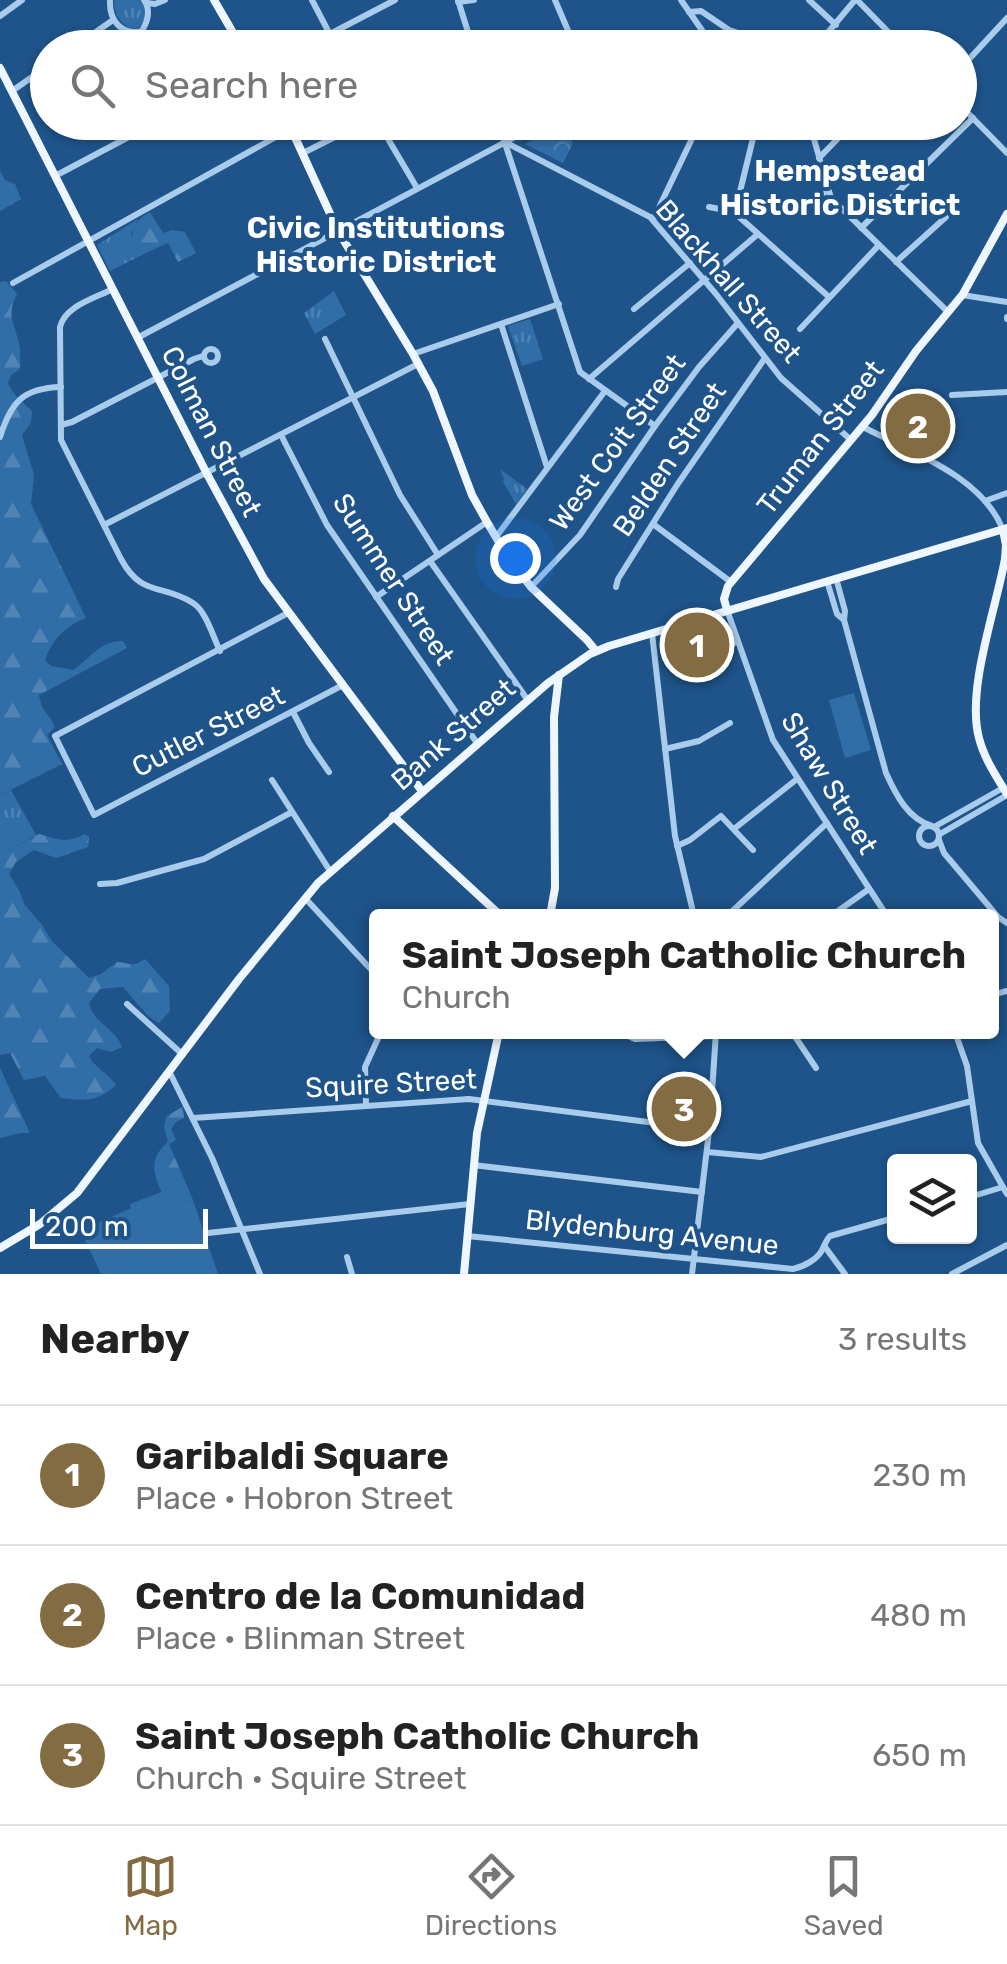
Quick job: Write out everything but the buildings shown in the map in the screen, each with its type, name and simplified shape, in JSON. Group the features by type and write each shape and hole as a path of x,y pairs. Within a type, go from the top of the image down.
{"main road":[{"path":"214,0 232,30"},
{"name":"Colman Street","path":"0,68 30,127"},
{"name":"Colman Street","path":"37,140 264,579 422,790"},
{"path":"297,140 338,231 433,391 472,495 487,522 531,587 596,651"},
{"name":"Truman Street","path":"731,582 864,426 916,351 962,295 1007,214"},
{"path":"1005,529 1005,559 975,708 982,749 1006,792"},
{"name":"Bank Street","path":"0,1248 44,1221 77,1193 247,968 330,872 560,674 596,651 652,632 1005,529"},
{"path":"727,610 725,594 731,582"},
{"path":"551,909 555,888 554,717 560,674"},
{"path":"393,816 493,909"},
{"path":"464,1274 473,1165 497,1039"}],"street":[{"path":"0,16 22,0"},
{"path":"110,0 113,20 126,30"},
{"path":"142,30 148,16 146,1 155,4 165,0"},
{"path":"312,0 328,30"},
{"path":"338,30 395,0"},
{"path":"467,30 458,1 474,0"},
{"path":"555,0 568,30"},
{"path":"680,0 701,30"},
{"path":"808,0 836,24"},
{"path":"831,30 856,0 886,30"},
{"path":"689,12 701,11 729,30"},
{"path":"977,51 1007,18"},
{"path":"99,30 113,20"},
{"path":"12,92 30,79"},
{"path":"977,122 1007,153"},
{"path":"55,176 122,140"},
{"path":"14,283 264,140"},
{"path":"303,153 329,140"},
{"path":"389,140 418,188"},
{"path":"139,338 509,140"},
{"path":"653,220 691,140"},
{"path":"754,140 736,212 830,297"},
{"path":"814,140 833,200 948,312"},
{"path":"818,158 836,140"},
{"path":"861,228 951,140"},
{"path":"505,142 580,372 655,426"},
{"name":"Blackhall Street","path":"505,142 653,220 788,384 852,441"},
{"path":"773,204 793,208 828,191"},
{"path":"709,206 736,212"},
{"path":"896,262 946,217"},
{"path":"589,379 758,234"},
{"path":"800,329 879,245"},
{"path":"634,310 690,264"},
{"path":"113,289 68,312 60,328 63,446 104,525 132,576 198,606 220,651 288,613"},
{"path":"962,295 1007,302"},
{"path":"413,354 559,304"},
{"name":"West Coit Street","path":"531,587 580,535 698,367 738,323"},
{"path":"500,324 548,468"},
{"path":"326,338 400,495 438,555"},
{"path":"61,426 203,356"},
{"name":"Belden Street","path":"616,588 653,524 765,358"},
{"path":"104,525 418,364"},
{"path":"0,437 17,402 36,390 61,387"},
{"path":"496,537 604,391"},
{"path":"952,395 1007,392"},
{"path":"864,426 960,478 985,501 1005,529"},
{"name":"Summer Street","path":"281,435 327,525 477,742"},
{"path":"985,501 1007,493"},
{"path":"376,598 487,522"},
{"path":"653,524 731,582"},
{"path":"430,561 527,699"},
{"path":"832,580 837,614 844,620 886,773 896,794 916,820 936,831 944,852 991,909"},
{"name":"Shaw Street","path":"727,610 768,729 882,908"},
{"path":"652,632 676,846 692,909"},
{"path":"684,643 719,647 738,642"},
{"name":"Cutler Street","path":"220,651 55,736 94,815 342,685"},
{"path":"293,712 329,772"},
{"path":"665,749 699,741 730,723"},
{"path":"734,829 797,779"},
{"path":"272,780 330,872"},
{"path":"918,835 923,827 936,831 1006,792"},
{"path":"100,884 117,883 204,859 292,812"},
{"path":"676,846 720,816 752,850"},
{"path":"916,820 921,843 944,852"},
{"path":"735,909 827,823"},
{"path":"930,846 935,844 936,831"},
{"path":"840,909 869,888"},
{"path":"306,898 369,968"},
{"path":"127,1004 182,1054"},
{"path":"366,1105 365,1067 378,1039"},
{"path":"692,1274 710,1130 716,1039"},
{"path":"797,1039 816,1068"},
{"path":"958,1039 967,1066 980,1148 1005,1190 977,1196"},
{"path":"170,1070 260,1274"},
{"name":"Squire Street","path":"193,1118 459,1098 710,1130"},
{"path":"707,1152 760,1157 972,1101"},
{"path":"473,1165 702,1192"},
{"path":"208,1233 470,1204"},
{"name":"Blydenburg Avenue","path":"467,1236 793,1269 822,1252 830,1236 887,1220"},
{"path":"952,1274 1007,1245"},
{"path":"824,1246 845,1274"},
{"path":"347,1257 352,1274"}],"green space":[{"path":"114,0 140,0 145,13 142,26 133,29 121,22"},
{"path":"532,140 573,143 563,163 525,144"},
{"path":"0,171 5,180 15,184 21,199 0,211"},
{"path":"150,212 163,233 185,232 196,253 178,262 168,243 144,254 134,246 135,226"},
{"path":"138,219 131,234 134,246 144,254 110,271 97,245"},
{"path":"6,281 17,294 11,314 20,352 20,369 11,375 8,384 32,411 31,423 22,435 34,475 31,504 86,618 61,634 45,661 73,670 108,644 123,641 127,648 39,695 55,727 47,735 62,764 0,795 0,282"},
{"path":"334,291 346,315 315,334 304,313"},
{"path":"530,319 543,359 522,366 508,326"},
{"path":"500,469 527,489 516,504 503,482"},
{"path":"854,693 871,750 845,758 829,700"},
{"path":"11,790 36,835 0,852 0,795"},
{"path":"39,834 62,840 85,834 89,837 88,847 56,858 34,850 16,862 9,874 24,904 52,941 89,978 117,962 134,964 145,959 169,986 170,1011 159,1023 123,987 100,989 89,1003 122,1047 111,1052 97,1048 89,1056 116,1085 91,1099 61,1098 45,1076 24,1080 10,1053 0,1055 0,852"},
{"path":"0,1068 29,1131 28,1133 0,1138"},
{"path":"183,1106 184,1118 171,1129 176,1140 169,1144 193,1200 166,1204 154,1164 168,1142 166,1117"},
{"path":"162,1192 166,1204 193,1200 218,1274 101,1274 85,1240 90,1236 84,1229"}],"place":[{"name":"Centro de la Comunidad","path":"918,426"},
{"name":"Garibaldi Square","path":"697,645"},
{"name":"Saint Joseph Catholic Church","path":"684,1109"}],"district":[{"name":"Hempstead Historic District","path":"840,188"},
{"name":"Civic Institutions Historic District","path":"376,245"}]}
